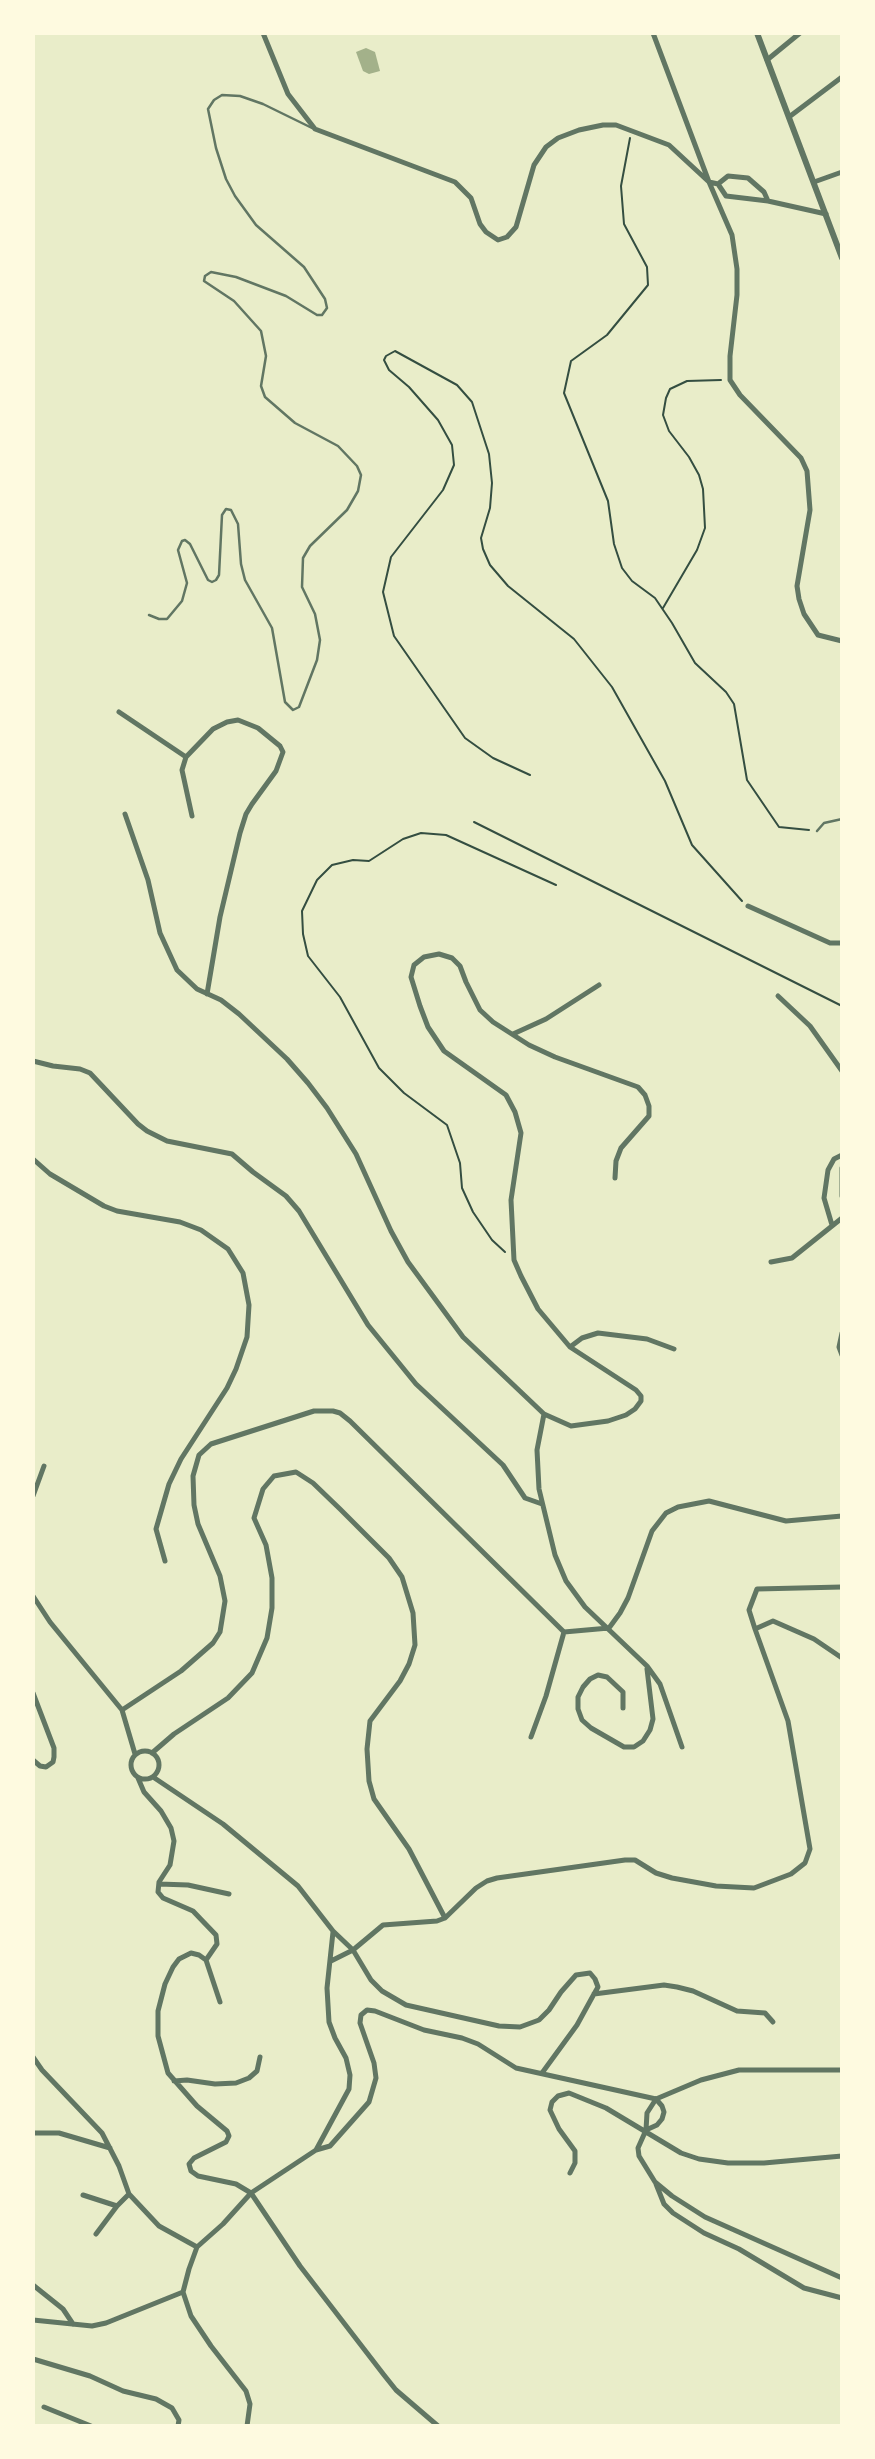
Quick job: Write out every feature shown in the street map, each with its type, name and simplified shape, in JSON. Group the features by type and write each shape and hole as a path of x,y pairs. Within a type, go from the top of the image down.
{"street":[{"path":"262,33 288,94 315,129 455,182 471,198 486,233 498,240 507,237 516,228 534,165 551,142 579,130 603,125 616,125 669,145 709,182 718,184 726,196 768,201 826,214"},
{"path":"653,33 709,182 732,234 737,269 730,380 740,395 801,458 807,471 810,510 797,586 799,599 804,614 818,635 842,641"},
{"path":"757,33 842,258"},
{"path":"767,60 800,33"},
{"path":"789,117 842,77"},
{"path":"814,182 842,172"},
{"path":"718,184 728,176 748,178 764,192 768,201"},
{"path":"119,712 186,757"},
{"path":"192,816 182,776 186,757 213,729 238,720 268,735 280,746 283,752 276,771 246,814 220,917 207,994"},
{"path":"125,814 148,880 160,933 169,955 190,984 221,1000 239,1014 308,1083 356,1154 408,1262 463,1337 544,1414 570,1426 608,1421 626,1415 635,1409 641,1396 570,1347 538,1309 514,1260 511,1200 521,1133 515,1112 506,1095 444,1051 428,1027 411,977 414,965 424,957 439,954 452,958 460,965 480,1010 513,1034 555,1057 638,1087 645,1095 649,1116 621,1147 616,1161 615,1178"},
{"path":"748,906 830,943 842,943"},
{"path":"513,1034 547,1019 599,985"},
{"path":"778,996 810,1026 842,1071"},
{"path":"33,1061 90,1073 138,1124 148,1131 167,1141 232,1154 286,1196 299,1211 353,1304 384,1345 426,1393 503,1465 525,1498 541,1504"},
{"path":"832,1225 824,1198 828,1170 834,1159 842,1155"},
{"path":"33,1159 50,1174 104,1206 136,1215 180,1222 201,1230 220,1241 243,1273 249,1305 247,1337 236,1369 214,1411 175,1472 158,1518 158,1541 165,1561"},
{"path":"842,1168 842,1196"},
{"path":"771,1262 792,1258 842,1218"},
{"path":"570,1347 582,1338 598,1333 647,1339 674,1349"},
{"path":"842,1333 839,1346 842,1355"},
{"path":"200,1455 211,1444 258,1427 314,1411 340,1413 564,1632 609,1628 628,1598 652,1531 666,1513 678,1507 709,1501 786,1521 842,1516"},
{"path":"544,1414 537,1450 537,1471 541,1504 555,1555 566,1581 585,1606 647,1666 660,1684 682,1747"},
{"path":"122,1710 181,1671 214,1643 220,1632 225,1601 220,1576 198,1524 192,1488 200,1455 196,1437"},
{"path":"33,1496 44,1466"},
{"path":"152,1753 174,1734 228,1698 251,1673 267,1638 272,1608 272,1578 266,1545 254,1518 263,1489 274,1476 296,1472 313,1483 340,1509 389,1558 402,1577 414,1613 415,1645 400,1681 370,1721 367,1749 369,1781 374,1799 410,1849 446,1918"},
{"path":"331,1961 353,1950 383,1925 446,1918 476,1888 497,1878 625,1860 635,1860 656,1873 672,1878 716,1886 754,1888 791,1874 805,1863 810,1849 788,1721 749,1610 757,1589 842,1587"},
{"path":"33,1596 50,1622 122,1710 135,1754 130,1767 144,1793 172,1828 174,1841 170,1865 159,1884 158,1892 163,1898 193,1911 216,1935 217,1944 206,1960"},
{"path":"755,1629 773,1621 814,1639 842,1658"},
{"path":"531,1737 564,1632"},
{"path":"623,1708 623,1692 607,1677 598,1675 583,1687 578,1698 582,1720 591,1728 624,1746 634,1747 643,1741 653,1719 647,1666"},
{"path":"33,1693 54,1748 53,1762 46,1767 33,1760"},
{"path":"135,1754 141,1751 152,1753 159,1765 153,1777 138,1778"},
{"path":"153,1777 223,1824 298,1886 333,1931 353,1950 371,1980 382,1991 406,2005 499,2026 520,2027 539,2020 568,1984 582,1972 590,1973 598,1987 577,2025 542,2073"},
{"path":"159,1884 188,1885 229,1894"},
{"path":"316,2150 349,2089 350,2075 346,2058 329,2022 327,1988 333,1931"},
{"path":"219,2002 206,1960 195,1953 179,1959 165,1984 156,2022 162,2057 174,2081 197,2106 227,2131 229,2136 226,2142 194,2158 189,2164 191,2171 198,2176 236,2184 251,2193 300,2266 396,2390 438,2426"},
{"path":"594,1994 677,1987 693,1991 737,2011 765,2013 774,2022"},
{"path":"247,2426 250,2404 246,2390 211,2347 191,2316 184,2292 197,2247 223,2224 251,2193 316,2150 330,2146 369,2102 376,2078 374,2063 360,2023 361,2015 367,2010 424,2030 478,2044 516,2068 656,2099 662,2105 662,2119 657,2125 646,2130"},
{"path":"33,2057 102,2133 129,2194 159,2225 197,2247"},
{"path":"174,2081 236,2083 249,2078 257,2071 260,2057"},
{"path":"842,2070 740,2070 701,2080 656,2099 648,2113 646,2130 638,2148 639,2156 664,2203 673,2213 704,2234 739,2249 804,2288 842,2298"},
{"path":"570,2173 575,2163 575,2151 559,2129 550,2110 552,2102 558,2096 569,2093 606,2108 646,2130 681,2154 699,2159 728,2163 764,2163 842,2156"},
{"path":"33,2133 59,2133 110,2148"},
{"path":"655,2182 705,2217 842,2278"},
{"path":"96,2234 129,2194"},
{"path":"83,2195 117,2206"},
{"path":"33,2285 63,2309 73,2324"},
{"path":"33,2320 92,2326 184,2292"},
{"path":"33,2359 156,2399 172,2409 179,2420 178,2426"},
{"path":"44,2407 91,2426"}],"lane":[{"path":"149,615 167,619 182,601 187,583 178,550 182,541 186,540 190,544 208,580 216,580 219,575 222,515 226,509 231,510 238,524 245,580 272,628 285,702 291,710 299,707 317,660 320,640 315,614 302,584 303,558 313,543 347,510 358,491 361,475 357,466 338,446 295,423 265,397 261,386 266,356 261,331 230,298 204,281 205,276 213,272 279,293 317,314 322,315 327,308 325,299 303,267 256,225 235,196 226,179 216,148 208,109 214,100 222,95 240,96 315,129"},
{"path":"817,831 824,823 842,818"}],"path":[{"path":"631,130 621,187 621,204 624,224 647,267 648,285 607,335 571,361 565,393 608,501 614,544 622,568 632,582 655,598 695,663 726,692 734,704 747,780 779,827 817,831"},
{"path":"530,775 493,758 465,738 394,636 383,592 391,557 443,490 454,466 453,445 438,420 409,387 389,370 384,360 395,351 457,385 472,402 489,454 492,483 490,508 481,538 490,565 508,586 574,639 612,687 665,781 692,845 748,906"},
{"path":"662,609 697,550 705,528 703,489 699,475 669,431 663,415 666,398 670,389 687,381 730,380"},
{"path":"474,822 842,1006"}],"shaded area":[{"path":"366,48 375,52 380,71 369,74 363,71 356,52"}]}
